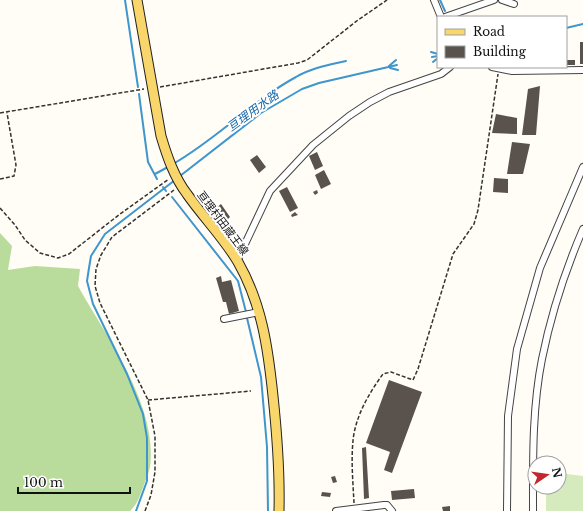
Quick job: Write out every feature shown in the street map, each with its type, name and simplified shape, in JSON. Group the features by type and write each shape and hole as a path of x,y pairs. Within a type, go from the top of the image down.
{"main road":[{"name":"亘理村田蔵王線","path":"137,0 161,136 168,158 181,186 237,261 260,312 266,340 276,424 279,511"}],"street":[{"path":"434,0 441,16"},
{"path":"448,16 494,0"},
{"path":"502,0 514,4"},
{"path":"237,261 270,191 314,145 349,116 370,102 389,92 441,74 449,68"},
{"path":"495,68 512,71 583,70"},
{"path":"507,511 508,416 517,349 540,268 583,167"},
{"path":"533,511 535,422 542,361 557,299 583,229"},
{"path":"224,319 260,312"},
{"path":"336,511 388,505 392,511"}],"path":[{"path":"0,114 298,63 307,60 358,20 387,0"},
{"path":"354,509 353,440 359,417 372,389 383,374 391,372 413,380 418,369 454,254 474,224 478,210 495,68"},
{"path":"0,179 14,176 16,165 7,112"},
{"path":"0,208 15,225 25,240 35,249 40,253 58,258 69,254 120,214 175,174"},
{"path":"145,511 151,495 155,472 155,436 148,400 100,303 95,286 96,269 101,254 112,237 161,198 181,186"},
{"path":"148,400 251,391"}],"green space":[{"path":"0,233 12,246 8,270 35,266 80,269 78,286 128,373 146,420 150,444 150,467 138,499 130,511 0,511"},
{"path":"567,474 583,476 583,511 546,511 546,495 567,495"}],"building":[{"path":"580,42 583,42 583,64 580,64"},
{"path":"567,60 575,60 575,65 567,65"},
{"path":"540,86 536,135 522,135 528,89"},
{"path":"496,114 517,118 517,134 492,133"},
{"path":"512,142 530,144 523,174 507,174"},
{"path":"317,152 323,166 315,170 309,156"},
{"path":"257,155 266,167 259,173 250,160"},
{"path":"324,170 331,184 321,189 315,175"},
{"path":"494,178 508,179 508,193 493,192"},
{"path":"287,187 298,208 290,212 279,191"},
{"path":"317,190 318,193 315,195 313,192"},
{"path":"221,204 230,217 226,221 234,231 227,235 221,228 225,224 218,215 214,218 210,213"},
{"path":"295,212 298,215 292,217 291,215"},
{"path":"240,237 243,238 240,243 237,241"},
{"path":"221,276 222,282 231,280 239,311 229,314 226,302 223,302 216,278"},
{"path":"389,380 422,392 392,473 384,470 390,452 366,443"},
{"path":"366,447 369,498 364,499 362,448"},
{"path":"335,476 337,482 333,483 331,477"},
{"path":"414,489 415,498 392,500 391,491"},
{"path":"322,492 331,493 330,497 321,496"},
{"path":"450,506 450,511 443,511 442,507"}],"waterway":[{"path":"125,0 138,87"},
{"name":"亘理用水路","path":"440,0 445,11"},
{"name":"亘理用水路","path":"567,28 583,24"},
{"path":"431,52 437,54"},
{"path":"432,57 437,56"},
{"path":"433,62 437,59"},
{"path":"389,66 396,60"},
{"path":"173,164 205,143 264,97 296,77 314,69 346,61"},
{"name":"亘理用水路","path":"180,176 261,113 302,89 319,83 397,65"},
{"path":"390,68 398,70"},
{"path":"139,94 148,162 157,179"},
{"path":"155,174 168,167"},
{"path":"136,511 147,481 147,438 143,414 127,374 93,304 87,281 91,256 105,234 175,180"},
{"name":"亘理用水路","path":"163,187 166,191"},
{"path":"172,197 238,281 246,312"},
{"path":"247,318 261,377 267,447 268,511"}]}
